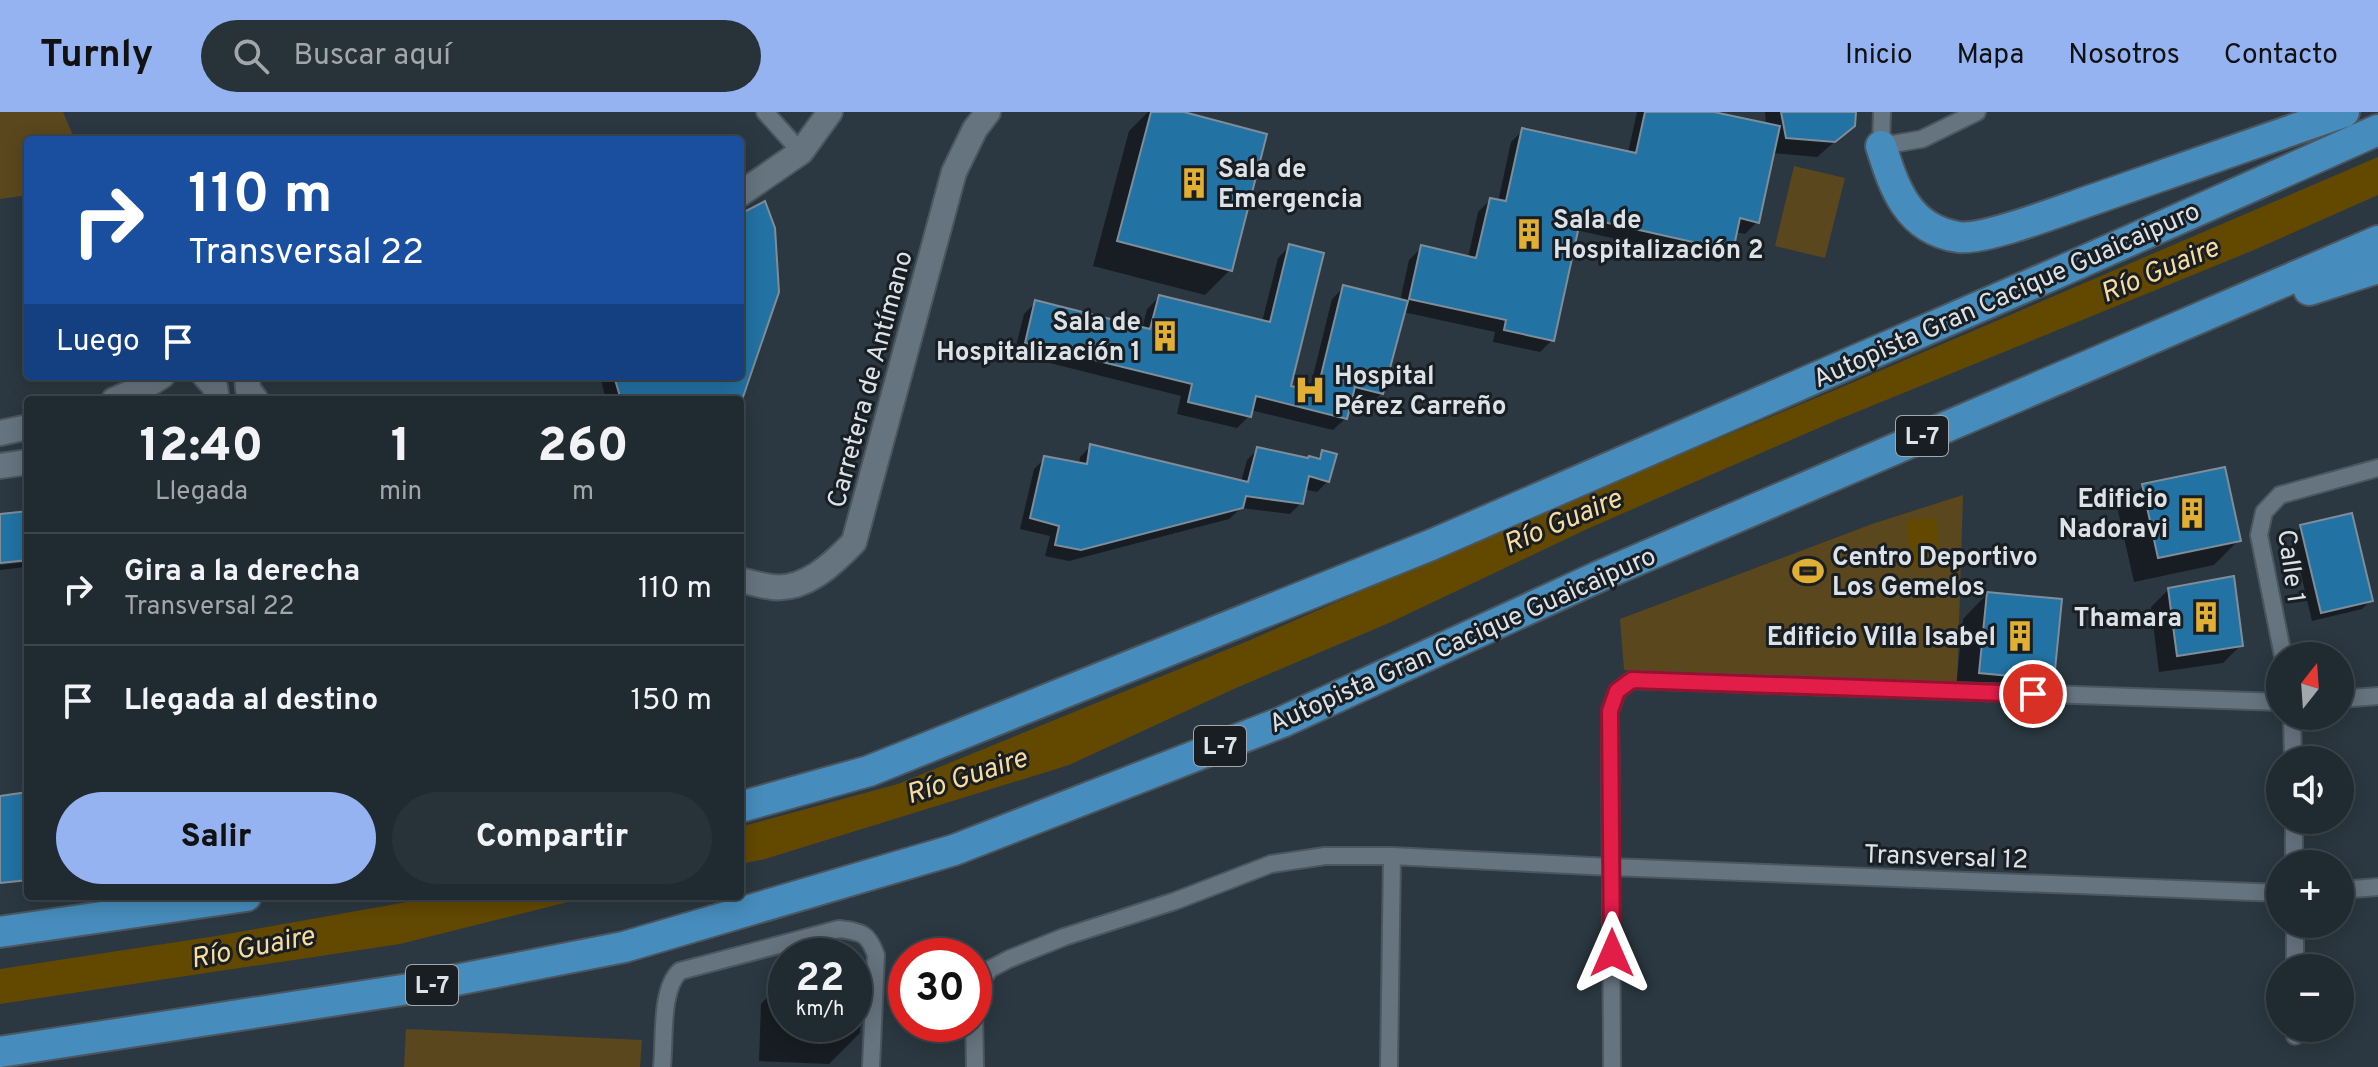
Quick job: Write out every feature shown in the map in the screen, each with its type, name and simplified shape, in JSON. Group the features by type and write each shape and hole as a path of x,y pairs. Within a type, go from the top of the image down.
{"highway":[{"path":"1881,146 1898,195 1915,215 1942,231 1958,237 1972,237 2042,218 2344,112"},
{"name":"Autopista Gran Cacique Guaicaipuro","path":"744,806 869,771 1431,545 2378,130"},
{"name":"Autopista Gran Cacique Guaicaipuro","path":"10,1051 415,988 624,947 954,850 1282,722 1602,575 2378,241"},
{"path":"2243,297 2297,294 2378,268"},
{"path":"0,932 219,900"}],"main road":[{"path":"744,191 801,152 830,112"},
{"name":"Carretera de Antímano","path":"744,581 774,588 801,584 838,558 854,542 954,172 975,129 988,112"},
{"path":"122,396 154,380"},
{"path":"0,433 24,428"},
{"path":"0,466 24,463"}],"street":[{"path":"765,112 801,152"},
{"path":"1882,112 1881,146 1922,139 1977,112"},
{"name":"Calle 1","path":"2280,642 2259,535 2264,512 2280,495 2378,468"},
{"path":"1612,1067 1610,711 1617,691 1632,680 2266,702"},
{"path":"2354,698 2378,696"},
{"name":"Transversal 12","path":"992,968 1064,937 1175,901 1271,864 1325,856 1392,856 2266,892"},
{"path":"1389,1067 1392,856"},
{"path":"2354,889 2378,887"},
{"path":"662,1067 666,997 672,979 680,971 839,929 859,932 871,941 876,955 871,1067"},
{"path":"975,1042 975,1067"}],"shaded area":[{"path":"0,112 63,112 73,136 24,136 24,196 0,199"},
{"path":"1794,166 1845,178 1825,258 1775,246"},
{"name":"Centro Deportivo Los Gemelos","path":"1963,495 1957,687 1624,670 1620,619 1872,524"},
{"path":"406,1029 642,1040 640,1067 404,1067"}],"water":[{"name":"Río Guaire","path":"2378,157 2378,195 2254,250 1837,420 1587,529 1389,623 1236,688 1069,765 744,863 744,826 898,784 1248,641 1530,517"},
{"path":"1936,518 1940,565 1911,568 1907,520"},
{"name":"Río Guaire","path":"418,900 576,900 400,944 0,1004 0,969 216,936"}],"building":[{"name":"Sala de Emergencia","path":"1151,112 1184,112 1267,134 1232,271 1117,241"},
{"name":"Sala de Hospitalización 2","path":"1645,112 1714,112 1780,126 1759,223 1740,218 1733,251 1581,217 1554,341 1504,330 1506,320 1409,299 1421,245 1476,258 1490,198 1506,201 1522,128 1636,153"},
{"path":"1781,112 1856,112 1855,126 1835,142 1786,138"},
{"path":"765,201 775,228 779,292 743,396 620,396 615,380 744,380 744,212"},
{"name":"Sala de Hospitalización 1","path":"1289,244 1324,253 1291,386 1317,392 1343,285 1408,301 1383,394 1355,387 1347,419 1256,396 1251,417 1188,402 1192,384 1025,343 1035,300 1150,329 1159,295 1270,322"},
{"path":"1090,444 1248,482 1257,447 1308,458 1320,459 1322,450 1337,454 1329,482 1309,476 1303,504 1246,496 1243,508 1081,550 1055,545 1059,526 1030,518 1044,456 1087,464"},
{"name":"Edificio Nadoravi","path":"2225,467 2241,541 2158,558 2142,484"},
{"path":"24,511 24,560 0,563 0,514"},
{"path":"2352,513 2373,601 2321,613 2300,525"},
{"name":"Thamara","path":"2234,576 2243,646 2177,656 2168,588"},
{"name":"Edificio Villa Isabel","path":"1987,592 2062,599 2054,680 1979,673"},
{"path":"24,793 24,880 0,883 0,796"}],"place":[{"name":"Sala de Emergencia","path":"1194,183"},
{"name":"Sala de Hospitalización 2","path":"1529,234"},
{"name":"Sala de Hospitalización 1","path":"1165,336"},
{"name":"Hospital Pérez Carreño","path":"1310,390"},
{"name":"Edificio Nadoravi","path":"2192,513"},
{"name":"Centro Deportivo Los Gemelos","path":"1808,571"},
{"name":"Thamara","path":"2206,617"},
{"name":"Edificio Villa Isabel","path":"2020,636"}],"route":[{"path":"1612,953 1610,711 1617,691 1632,680 2033,694"}]}
